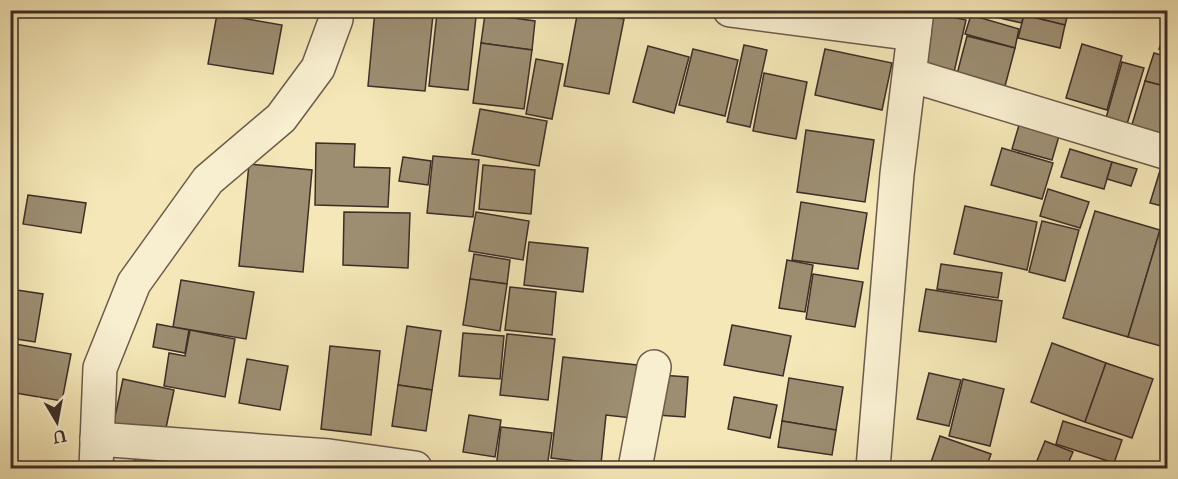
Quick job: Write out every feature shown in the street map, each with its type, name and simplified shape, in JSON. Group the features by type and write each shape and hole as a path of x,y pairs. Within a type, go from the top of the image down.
{"street":[{"path":"337,10 336,19 318,68 281,118 208,180 134,283 100,368 97,454 329,456 416,468"},
{"path":"730,10 916,22 897,174 873,468"},
{"path":"910,75 1167,153"},
{"path":"635,468 654,367"}],"building":[{"path":"375,10 433,15 425,91 368,86"},
{"path":"578,10 624,19 609,94 564,86"},
{"path":"997,10 1024,10 1022,23 995,17"},
{"path":"1025,10 1069,10 1065,25 1024,15"},
{"path":"928,12 966,20 952,81 914,73"},
{"path":"437,13 476,17 468,90 429,86"},
{"path":"217,14 282,25 273,74 208,64"},
{"path":"485,14 535,21 532,50 481,43"},
{"path":"971,15 1019,29 1015,48 965,34"},
{"path":"1024,15 1065,25 1060,48 1018,38"},
{"path":"1168,24 1168,52 1159,49"},
{"path":"967,36 1015,48 1004,90 956,78"},
{"path":"481,43 532,50 524,109 473,103"},
{"path":"1082,44 1122,56 1107,110 1066,98"},
{"path":"744,45 767,50 750,127 727,122"},
{"path":"648,46 689,57 674,113 633,102"},
{"path":"693,49 738,60 725,116 679,105"},
{"path":"825,49 892,63 882,110 815,95"},
{"path":"1154,53 1168,57 1168,87 1145,81"},
{"path":"536,59 563,64 552,119 526,114"},
{"path":"1122,62 1144,68 1127,124 1106,118"},
{"path":"764,73 807,82 796,139 753,131"},
{"path":"1145,81 1168,87 1168,138 1131,128"},
{"path":"480,109 547,121 539,166 472,154"},
{"path":"1019,125 1059,136 1052,160 1012,149"},
{"path":"806,130 874,140 865,202 797,192"},
{"path":"316,143 355,144 354,167 390,168 388,207 315,205"},
{"path":"1002,148 1053,163 1042,199 991,185"},
{"path":"1070,149 1112,162 1104,189 1061,177"},
{"path":"433,156 479,160 473,217 427,213"},
{"path":"403,157 431,161 428,185 399,181"},
{"path":"1112,162 1137,169 1131,186 1107,179"},
{"path":"249,164 312,170 303,272 239,266"},
{"path":"1162,164 1168,165 1166,207 1150,203"},
{"path":"483,165 535,170 531,214 479,209"},
{"path":"1048,189 1089,202 1080,228 1040,216"},
{"path":"28,195 86,203 81,233 23,224"},
{"path":"801,202 867,213 858,269 792,260"},
{"path":"965,206 1037,222 1027,270 954,254"},
{"path":"1095,211 1160,230 1128,337 1063,318"},
{"path":"344,212 410,213 408,268 343,265"},
{"path":"476,212 529,221 523,260 469,251"},
{"path":"1042,221 1079,230 1065,281 1029,272"},
{"path":"1160,230 1168,232 1168,348 1128,337"},
{"path":"529,242 588,248 583,292 524,285"},
{"path":"474,254 510,260 507,284 470,279"},
{"path":"787,260 813,265 805,312 779,308"},
{"path":"941,264 1002,273 998,298 937,289"},
{"path":"813,274 863,282 855,327 806,319"},
{"path":"470,279 507,284 500,331 463,325"},
{"path":"181,280 254,292 246,339 173,327"},
{"path":"510,287 556,292 552,335 505,330"},
{"path":"10,289 43,294 35,342 10,338"},
{"path":"926,289 1002,301 996,342 919,331"},
{"path":"157,324 189,330 185,353 153,347"},
{"path":"732,325 791,336 783,376 724,365"},
{"path":"407,326 441,331 432,390 398,385"},
{"path":"190,330 235,339 225,397 164,386 169,353 185,356"},
{"path":"463,333 504,336 500,379 459,376"},
{"path":"507,334 555,339 548,400 500,395"},
{"path":"1052,343 1106,363 1085,422 1031,402"},
{"path":"15,344 71,354 62,401 10,392 10,367"},
{"path":"330,346 380,351 371,435 321,429"},
{"path":"563,357 637,365 632,418 606,415 601,464 551,458"},
{"path":"247,359 288,366 280,410 239,403"},
{"path":"1106,363 1153,379 1132,438 1085,422"},
{"path":"929,373 961,380 949,426 917,419"},
{"path":"660,375 688,377 685,417 657,415"},
{"path":"789,378 843,387 836,430 782,421"},
{"path":"123,379 174,390 163,442 112,431"},
{"path":"963,379 1004,389 990,446 949,436"},
{"path":"398,385 432,390 426,431 392,426"},
{"path":"734,397 777,405 770,438 728,429"},
{"path":"469,415 501,420 495,457 463,452"},
{"path":"782,421 836,430 832,455 778,447"},
{"path":"1063,421 1122,440 1114,463 1056,444"},
{"path":"501,427 552,433 547,468 496,468"},
{"path":"940,436 991,454 986,468 929,468"},
{"path":"1045,441 1073,452 1066,468 1034,468"},
{"path":"138,445 171,453 168,468 133,468"}]}
